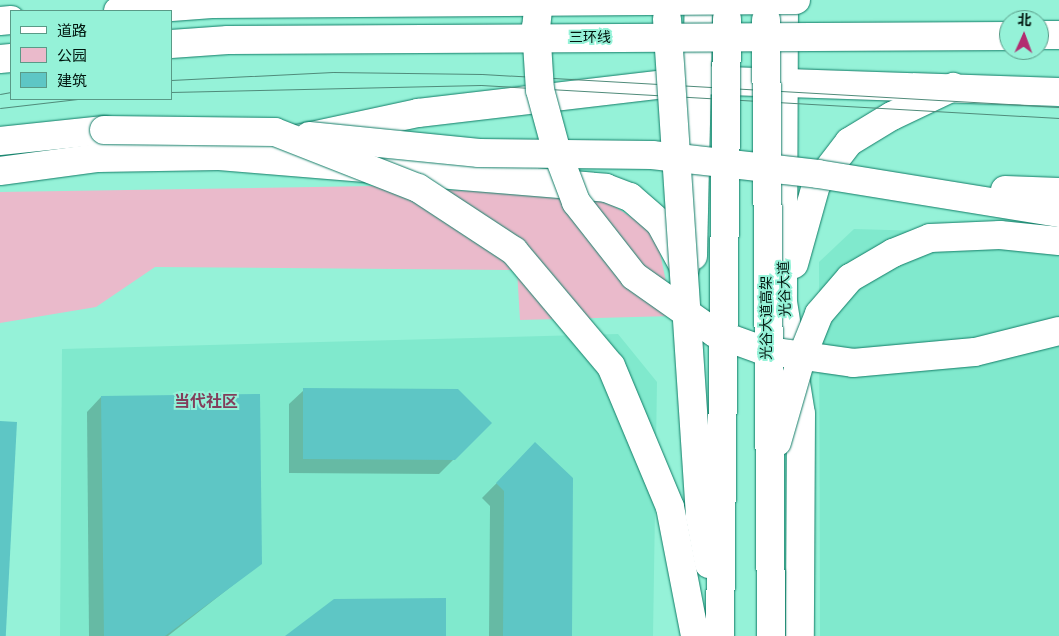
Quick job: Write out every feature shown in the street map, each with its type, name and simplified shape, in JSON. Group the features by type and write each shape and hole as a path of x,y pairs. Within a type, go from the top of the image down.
{"main road":[{"path":"539,0 536,27 540,90 556,149 576,202 634,276 715,334 762,350 854,363 975,352 1059,331"},
{"path":"665,0 700,517 712,634"},
{"path":"685,636 696,378 692,282 698,80 698,0"},
{"path":"712,634 727,0"},
{"name":"光谷大道高架","path":"766,0 768,472 772,636"},
{"name":"光谷大道","path":"784,0 783,302 801,414 800,636"},
{"path":"131,10 212,4 796,0"},
{"name":"三环线","path":"172,44 238,40 999,36"},
{"path":"219,156 418,113 698,80 1059,92"},
{"path":"783,302 816,185 849,142 892,116 953,87"},
{"path":"0,141 104,130 275,132 480,153 652,155 818,174 1059,213"},
{"path":"275,132 418,188 514,252 611,366 670,507 712,634"},
{"path":"0,171 98,158 219,156 606,188 630,197 660,223 692,282"},
{"path":"884,186 1059,192"},
{"path":"768,472 801,359 819,314 850,278 893,253 930,238 1000,235 1059,241"}],"shaded area":[{"path":"854,229 1059,235 1059,636 820,636 819,262"},
{"path":"618,334 657,382 653,636 60,636 62,349"}],"green space":[{"path":"373,186 600,197 656,233 673,316 520,320 517,270 155,267 96,307 0,323 0,192"}],"building":[{"path":"303,388 458,389 492,423 455,460 303,459"},
{"path":"260,394 262,564 165,636 104,636 101,396"},
{"path":"0,421 17,422 6,636 0,636"},
{"path":"535,442 573,478 572,636 503,636 504,491 496,483"},
{"path":"446,598 446,636 285,636 334,599"}],"tram line":[{"path":"172,80 333,72 482,74 1059,107"},
{"path":"172,92 481,85 1059,118"},
{"path":"0,94 10,92"},
{"path":"0,108 68,100"}],"district":[{"name":"当代社区","path":"206,402"}]}
